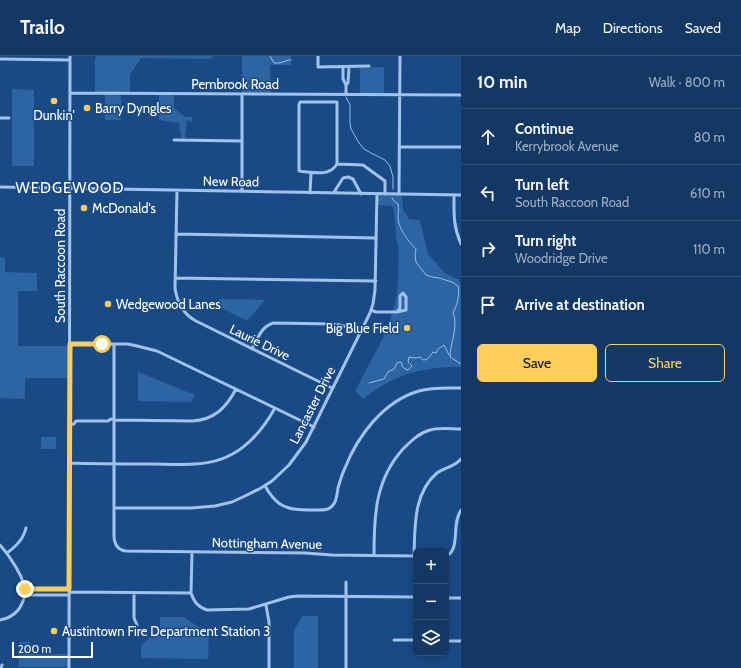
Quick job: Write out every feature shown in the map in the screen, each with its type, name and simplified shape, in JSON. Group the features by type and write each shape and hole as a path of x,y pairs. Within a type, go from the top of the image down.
{"street":[{"path":"318,56 318,67 369,66"},
{"path":"399,194 400,56"},
{"path":"0,59 70,58"},
{"name":"South Raccoon Road","path":"69,668 69,425 73,418 70,344 70,58"},
{"path":"343,67 343,80 346,85"},
{"path":"346,94 349,67"},
{"name":"Pembrook Road","path":"70,93 461,95"},
{"path":"242,94 242,191"},
{"path":"298,94 300,102 299,171 311,173 329,172 337,164 337,102 300,102"},
{"path":"0,118 9,118"},
{"path":"174,140 242,141"},
{"path":"400,147 461,147"},
{"path":"337,164 364,165 385,181 385,194"},
{"path":"310,193 311,173"},
{"path":"334,193 343,178 348,177 353,179 361,194"},
{"name":"New Road","path":"0,187 461,195"},
{"name":"Laurie Drive","path":"177,190 175,288 182,310 196,321 332,388"},
{"name":"Lancaster Drive","path":"114,508 191,508 223,504 237,500 265,486 283,471 296,457 314,427 371,310 376,281 377,194"},
{"path":"454,195 454,222 461,244"},
{"path":"176,234 376,238"},
{"path":"175,278 376,281"},
{"path":"371,310 376,312 397,312 406,310 406,297 403,294 400,296 400,308 397,312"},
{"path":"252,349 263,329 273,323 335,324 344,326 359,334"},
{"path":"70,344 114,344 137,346 157,351 314,427"},
{"path":"114,344 114,508"},
{"path":"265,486 274,499 287,507 304,509 331,508 334,504 344,470 353,450 366,430 384,411 401,398 418,391 437,388 461,388"},
{"path":"69,425 74,424 73,418 108,421 111,419 202,420 213,416 223,408 232,397 236,389"},
{"path":"70,463 194,464 209,462 237,452 252,440 265,425 275,408"},
{"path":"374,555 374,521 378,497 384,478 394,460 408,444 425,432 437,429 461,429"},
{"path":"415,548 417,508 423,492 430,481 437,474 442,470 456,464 461,459"},
{"name":"Nottingham Avenue","path":"114,508 114,540 118,548 123,551 413,556"},
{"path":"449,555 455,548 457,521 461,510"},
{"path":"7,553 20,542 26,528"},
{"path":"0,545 7,553 18,571 25,589 22,604 17,611 8,618 0,620"},
{"path":"192,552 191,593 197,604 207,610 252,609 298,596 413,597"},
{"path":"346,582 346,668"},
{"path":"25,589 69,592 191,593"},
{"path":"25,595 69,592"},
{"path":"134,592 134,618 137,625"},
{"path":"449,598 461,598"},
{"path":"266,604 269,622 269,668"},
{"path":"394,640 413,640"},
{"path":"449,641 461,641"}],"shaded area":[{"path":"97,56 213,56 212,59 141,58 130,75 130,93 121,93 121,120 105,120 105,93 95,93 95,59"},
{"path":"242,56 291,56 291,65 270,65 271,94 242,94"},
{"path":"360,67 384,67 384,94 360,94"},
{"path":"12,89 34,90 34,166 12,166"},
{"path":"174,94 174,108 185,117 192,117 192,122 187,120 185,138 181,138 179,123 159,120 159,95"},
{"path":"377,194 402,194 403,210 409,219 420,220 428,254 445,273 459,280 461,286 461,367 445,367 412,372 393,380 363,399 355,391 389,324 397,295 398,281 399,251 396,237 394,211 392,206 377,205"},
{"path":"0,257 5,258 5,272 37,273 37,291 18,291 18,346 70,346 70,378 25,378 25,399 0,398"},
{"path":"219,299 265,300 247,321 219,307"},
{"path":"138,372 195,395 191,402 138,401"},
{"path":"41,437 56,437 56,449 41,449"},
{"path":"302,616 318,616 318,668 294,668 294,631"},
{"path":"160,617 184,617 209,634 208,659 141,658 141,645 160,629"},
{"path":"19,642 30,642 30,654 69,654 69,667 19,667"}],"waterway":[{"path":"270,56 274,63 291,60"},
{"path":"346,97 350,105 351,129 364,149 385,160 390,166 393,177 393,189"},
{"path":"392,198 398,204 398,221 400,226 416,249 416,262 426,275 452,282 458,286 458,300 453,313 455,318 455,329 450,357 461,364"},
{"path":"369,383 384,379 388,372 394,369 397,363 402,363 402,366 408,370 412,366 408,362 409,357 420,357 423,360 427,359 433,352 436,353 438,349 444,345 449,355"}],"place":[{"name":"Dunkin'","path":"54,101"},
{"name":"Barry Dyngles","path":"87,108"},
{"name":"McDonald's","path":"84,208"},
{"name":"Wedgewood Lanes","path":"108,304"},
{"name":"Big Blue Field","path":"407,328"},
{"name":"Austintown Fire Department Station 3","path":"54,631"}],"district":[{"name":"WEDGEWOOD","path":"70,188"}],"route":[{"path":"25,589 69,589 70,344 102,344"}]}
